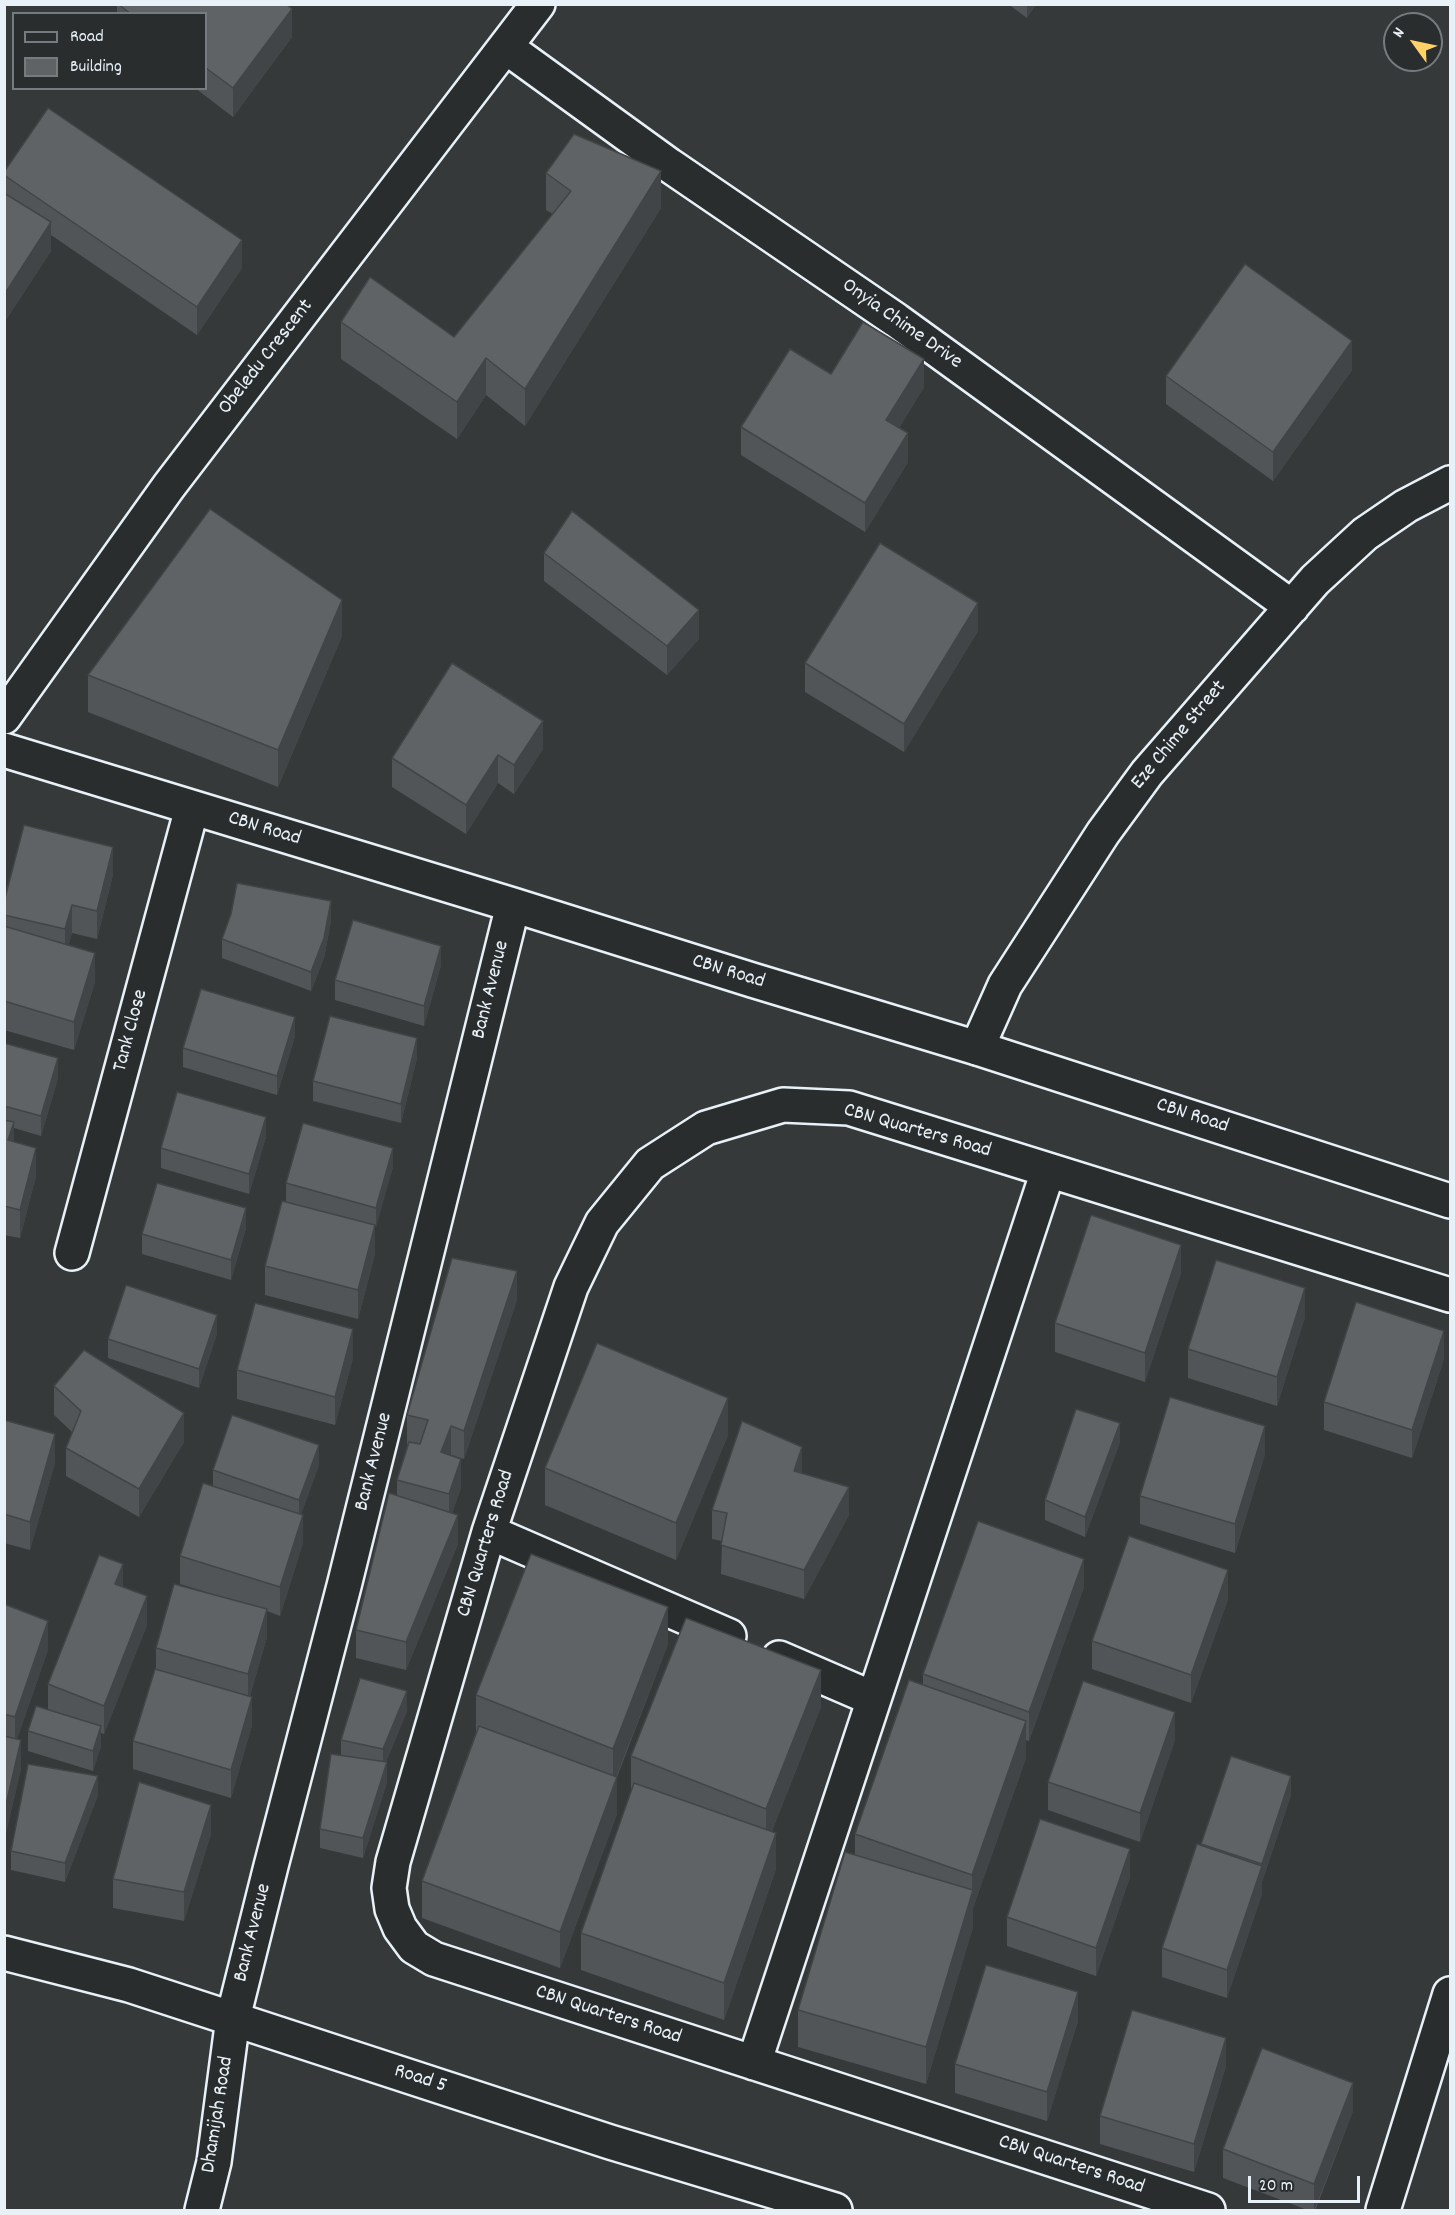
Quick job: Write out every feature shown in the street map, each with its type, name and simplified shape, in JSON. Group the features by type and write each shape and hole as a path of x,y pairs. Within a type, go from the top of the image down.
{"street":[{"name":"Obeledu Crescent","path":"4,717 168,486 538,4"},
{"name":"Onyia Chime Drive","path":"506,47 669,165 896,320 1292,607"},
{"name":"Eze Chime Street","path":"977,1048 1005,985 1103,833 1147,773 1315,580 1365,534 1406,506 1450,483"},
{"name":"CBN Road","path":"4,750 977,1048 1450,1201"},
{"name":"Tank Close","path":"72,1253 192,808"},
{"name":"Bank Avenue","path":"234,2018 273,1855 344,1586 513,905"},
{"name":"CBN Quarters Road","path":"1208,2211 434,1959 414,1947 400,1928 392,1909 389,1888 393,1862 489,1532 571,1287 602,1223 650,1164 706,1128 783,1105 849,1108 1450,1295"},
{"path":"753,2063 1048,1171"},
{"path":"489,1532 874,1699"},
{"name":"Road 5","path":"4,1953 129,1985 610,2142 835,2211"},
{"path":"1383,2211 1450,1994"},
{"name":"Dhamijah Road","path":"202,2211 214,2162 234,2018"}],"building":[{"path":"118,4 286,4 292,9 233,88 207,69 207,12 128,12"},
{"path":"48,108 242,240 197,307 4,175"},
{"path":"574,134 661,171 525,389 486,358 457,402 341,322 370,277 454,337 571,191 546,173"},
{"path":"4,193 51,222 4,295"},
{"path":"1245,264 1352,341 1273,452 1166,376"},
{"path":"863,322 924,359 886,420 908,433 865,503 741,427 790,349 831,374"},
{"path":"210,509 342,600 278,750 88,675"},
{"path":"572,511 699,610 667,646 544,553"},
{"path":"880,543 978,603 904,724 805,663"},
{"path":"452,663 543,721 514,765 498,755 466,805 392,758"},
{"path":"24,825 113,847 97,911 72,905 65,929 4,915 4,902"},
{"path":"237,883 331,901 324,938 311,972 222,939 231,914"},
{"path":"353,920 441,946 424,1006 335,980"},
{"path":"4,926 95,953 74,1022 4,1001"},
{"path":"201,989 295,1017 277,1076 183,1048"},
{"path":"330,1016 417,1038 401,1104 313,1081"},
{"path":"4,1043 58,1058 41,1116 4,1106"},
{"path":"177,1092 266,1117 249,1174 161,1148"},
{"path":"4,1120 14,1122 8,1140 36,1148 20,1210 4,1206"},
{"path":"303,1123 393,1148 376,1208 286,1183"},
{"path":"157,1183 246,1208 231,1260 142,1234"},
{"path":"282,1201 375,1225 358,1290 265,1266"},
{"path":"1091,1215 1181,1245 1145,1353 1055,1323"},
{"path":"452,1258 517,1271 464,1431 451,1426 441,1452 461,1459 449,1494 397,1480 409,1442 420,1444 428,1420 407,1415"},
{"path":"1216,1260 1305,1288 1277,1377 1188,1349"},
{"path":"126,1285 217,1315 199,1369 108,1339"},
{"path":"1356,1302 1444,1331 1412,1430 1324,1402"},
{"path":"255,1303 353,1329 335,1397 237,1370"},
{"path":"597,1343 728,1398 676,1523 545,1468"},
{"path":"84,1350 184,1413 139,1489 66,1448 81,1411 54,1386"},
{"path":"1170,1397 1265,1426 1235,1524 1140,1496"},
{"path":"1076,1409 1120,1423 1085,1517 1045,1500"},
{"path":"232,1415 319,1445 299,1500 213,1470"},
{"path":"4,1420 55,1434 30,1522 4,1514"},
{"path":"742,1421 802,1447 794,1471 849,1487 804,1570 721,1545 727,1513 712,1510"},
{"path":"203,1483 303,1515 280,1587 180,1556"},
{"path":"389,1493 458,1515 406,1642 356,1630"},
{"path":"978,1521 1084,1559 1029,1712 923,1674"},
{"path":"1129,1536 1228,1570 1191,1675 1092,1641"},
{"path":"531,1554 668,1607 613,1749 476,1695"},
{"path":"99,1555 123,1564 115,1584 147,1596 104,1706 48,1684"},
{"path":"174,1584 267,1609 248,1674 156,1648"},
{"path":"4,1604 48,1621 15,1717 4,1714"},
{"path":"686,1618 821,1670 766,1809 631,1756"},
{"path":"155,1669 252,1697 231,1770 133,1741"},
{"path":"360,1678 407,1691 383,1749 341,1740"},
{"path":"909,1680 1026,1721 972,1875 855,1834"},
{"path":"1083,1681 1175,1712 1140,1813 1048,1782"},
{"path":"36,1706 101,1726 93,1751 28,1731"},
{"path":"479,1726 617,1777 560,1932 422,1881"},
{"path":"4,1736 21,1740 4,1813"},
{"path":"331,1754 387,1762 363,1838 320,1829"},
{"path":"1231,1756 1291,1776 1262,1864 1201,1844"},
{"path":"28,1764 98,1776 65,1863 11,1851"},
{"path":"139,1782 211,1805 184,1892 113,1879"},
{"path":"634,1783 776,1833 724,1983 581,1933"},
{"path":"1040,1819 1130,1849 1096,1948 1007,1917"},
{"path":"1197,1844 1262,1866 1227,1970 1162,1948"},
{"path":"845,1852 973,1890 926,2047 798,2010"},
{"path":"986,1965 1078,1992 1047,2092 955,2064"},
{"path":"1132,2010 1226,2038 1194,2144 1100,2116"},
{"path":"1262,2048 1353,2083 1314,2184 1223,2149"}]}
